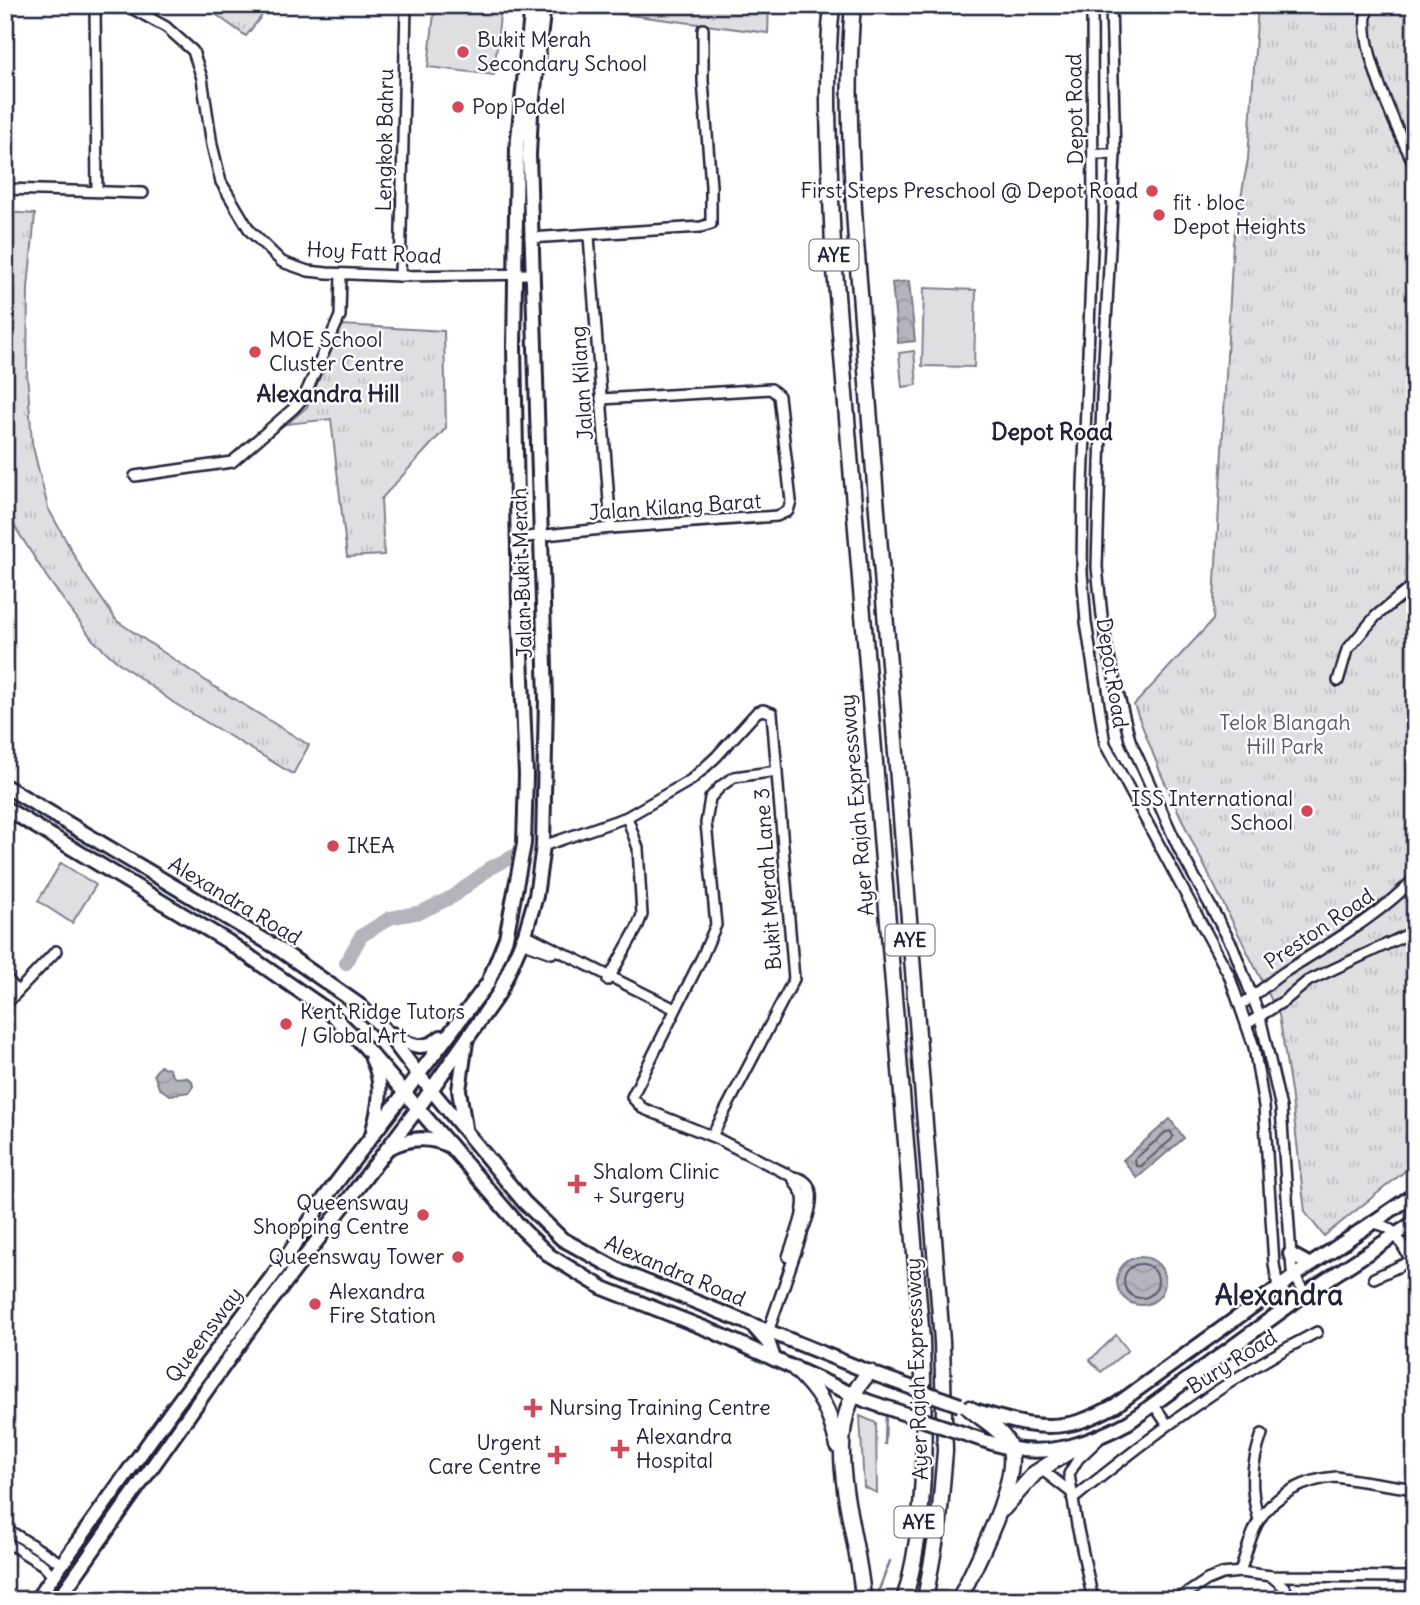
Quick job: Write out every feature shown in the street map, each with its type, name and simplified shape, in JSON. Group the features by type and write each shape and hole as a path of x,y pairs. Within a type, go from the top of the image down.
{"highway":[{"name":"Ayer Rajah Expressway","path":"832,5 829,35 829,142 833,246 922,1340 924,1444 920,1519 904,1600"},
{"name":"Ayer Rajah Expressway","path":"853,5 849,139 854,216 942,1341 945,1451 939,1521 925,1600"},
{"path":"794,1368 824,1401 843,1463"},
{"path":"863,1600 843,1463 844,1424 852,1395 872,1373"},
{"path":"959,1600 998,1516 1012,1463 1010,1448 1004,1436 965,1406"},
{"path":"998,1516 1012,1497 1041,1469 1078,1446"}],"main road":[{"name":"Jalan Bukit Merah","path":"404,1093 488,983 506,938 524,844 525,749 516,453 515,274 517,148 532,5"},
{"name":"Jalan Bukit Merah","path":"419,1107 467,1036 494,1002 523,938 536,896 543,846 546,749 530,238 530,128 544,5"},
{"path":"516,453 522,434 537,428"},
{"path":"525,749 546,749"},
{"name":"Alexandra Road","path":"5,786 276,947 333,986 383,1028 524,1202 562,1239 622,1272 760,1329 872,1373 1012,1422 1044,1426 1080,1422 1116,1405 1411,1196"},
{"name":"Alexandra Road","path":"5,808 227,942 327,1010 365,1047 456,1149 523,1230 550,1256 603,1288 712,1331 852,1395 1010,1448 1040,1450 1078,1446 1129,1423 1306,1294 1415,1219"},
{"path":"327,1010 337,1002 333,986"},
{"path":"383,1028 402,1041 418,1046 431,1045 454,1026"},
{"path":"465,1129 459,1090 467,1036"},
{"path":"365,1047 377,1068 380,1089 372,1136"},
{"name":"Queensway","path":"36,1600 174,1406 286,1258 324,1199 404,1093"},
{"name":"Queensway","path":"58,1600 250,1330 419,1107"},
{"path":"384,1150 401,1142 420,1139 438,1141 456,1149"},
{"path":"1411,1196 1407,1210 1415,1219"},
{"path":"1290,1254 1310,1265"},
{"path":"760,1329 774,1359"},
{"path":"96,1516 102,1527 111,1526"},
{"path":"85,1531 96,1532 101,1541"}],"street":[{"path":"95,5 97,191"},
{"name":"Hoy Fatt Road","path":"127,5 166,27 193,51 202,78 212,145 221,182 250,231 282,262 308,271 341,274 531,274"},
{"name":"Lengkok Bahru","path":"400,276 406,5"},
{"name":"Depot Road","path":"1092,5 1093,223 1082,572 1086,622 1105,744 1229,975 1254,1047 1264,1106 1274,1264 1277,1282 1292,1304"},
{"name":"Depot Road","path":"1111,5 1115,154 1102,398 1097,567 1102,616 1108,653 1130,740 1179,849 1233,947 1260,1017 1281,1108 1290,1254 1295,1276 1306,1294"},
{"path":"1369,5 1365,20 1378,81 1388,111 1415,166"},
{"path":"530,238 589,236 711,224 703,82 703,29"},
{"path":"1094,154 1115,154"},
{"path":"5,189 143,193"},
{"name":"Jalan Kilang","path":"589,236 611,528"},
{"path":"135,476 232,461 294,408 304,397 340,316 341,274"},
{"name":"Jalan Kilang Barat","path":"518,538 777,516 788,510 791,501 779,396 775,390 601,399"},
{"path":"1338,681 1347,650 1376,616 1415,584"},
{"path":"543,846 627,817 691,780 760,710 772,713 777,771"},
{"name":"Bukit Merah Lane 3","path":"674,1010 716,925 706,824 710,798 734,777 777,771 794,979 712,1136"},
{"path":"609,978 642,915 638,848 627,817"},
{"name":"Preston Road","path":"1240,1005 1253,998 1280,975 1396,898 1415,878"},
{"path":"1247,1024 1308,981 1415,931"},
{"path":"523,938 674,1010 632,1097 642,1108 712,1136 793,1177 800,1178 810,1187 812,1201 760,1329"},
{"path":"5,1005 56,951"},
{"path":"5,976 17,992"},
{"path":"1371,1223 1386,1224 1392,1228 1413,1259 1374,1278"},
{"name":"Bury Road","path":"1072,1496 1167,1424 1268,1357 1317,1332"},
{"path":"1154,1405 1167,1424"},
{"path":"1259,1520 1252,1499 1253,1462 1262,1434"},
{"path":"1092,1599 1069,1474 1072,1467 1099,1438"},
{"path":"1041,1469 1072,1496"},
{"path":"1240,1572 1259,1520 1272,1504 1295,1488 1325,1478 1346,1478 1415,1491"},
{"path":"5,1528 62,1564"},
{"path":"5,1541 43,1565 53,1576"},
{"path":"1177,1600 1207,1580 1222,1574 1240,1572 1271,1576 1415,1577"},
{"path":"1271,1576 1284,1587 1292,1600"}],"green space":[{"path":"203,5 270,5 246,36"},
{"name":"Bukit Merah Secondary School","path":"435,5 501,5 494,75 428,67"},
{"path":"769,5 768,33 561,6"},
{"name":"Telok Blangah Hill Park","path":"1258,5 1415,5 1415,1163 1324,1236 1305,1212 1279,1015 1191,839 1161,774 1134,705 1213,620 1233,242 1248,159"},
{"path":"5,212 35,214 28,288 27,372 32,443 48,508 85,575 117,621 215,687 309,745 293,774 174,703 115,660 93,640 48,579 15,527 5,488"},
{"path":"924,288 976,290 974,367 922,366"},
{"path":"342,325 444,331 446,428 381,499 384,555 347,557 331,419 287,424 307,407"},
{"path":"914,351 917,385 902,387 899,353"},
{"path":"61,863 96,885 72,923 38,901"},
{"path":"1116,1335 1128,1350 1101,1372 1090,1360"},
{"path":"860,1416 876,1423 877,1493 864,1487"}],"water":[{"path":"909,281 915,341 898,343 892,283"},
{"path":"160,1066 169,1069 175,1078 186,1077 192,1081 193,1086 189,1092 170,1095 159,1088 154,1074"},
{"path":"1170,1119 1184,1138 1137,1178 1123,1160"},
{"path":"1141,1257 1158,1264 1165,1281 1158,1298 1141,1305 1124,1298 1117,1281 1124,1264"}],"waterway":[{"path":"346,963 361,936 390,918 421,912 454,896 490,868 516,855"},
{"path":"885,1444 886,1412"},
{"path":"875,1600 890,1561"}],"place":[{"name":"Bukit Merah Secondary School","path":"463,52"},
{"name":"Pop Padel","path":"458,107"},
{"name":"First Steps Preschool @ Depot Road","path":"1152,191"},
{"name":"fit · bloc Depot Heights","path":"1159,215"},
{"name":"MOE School Cluster Centre","path":"255,352"},
{"name":"ISS International School","path":"1307,811"},
{"name":"IKEA","path":"333,846"},
{"name":"Kent Ridge Tutors / Global Art","path":"286,1024"},
{"name":"Shalom Clinic + Surgery","path":"577,1184"},
{"name":"Queensway Shopping Centre","path":"423,1215"},
{"name":"Queensway Tower","path":"458,1257"},
{"name":"Alexandra Fire Station","path":"315,1304"},
{"name":"Nursing Training Centre","path":"533,1408"},
{"name":"Alexandra Hospital","path":"620,1449"},
{"name":"Urgent Care Centre","path":"557,1455"}],"district":[{"name":"Alexandra Hill","path":"328,394"},
{"name":"Depot Road","path":"1052,432"},
{"name":"Alexandra","path":"1279,1295"}]}
